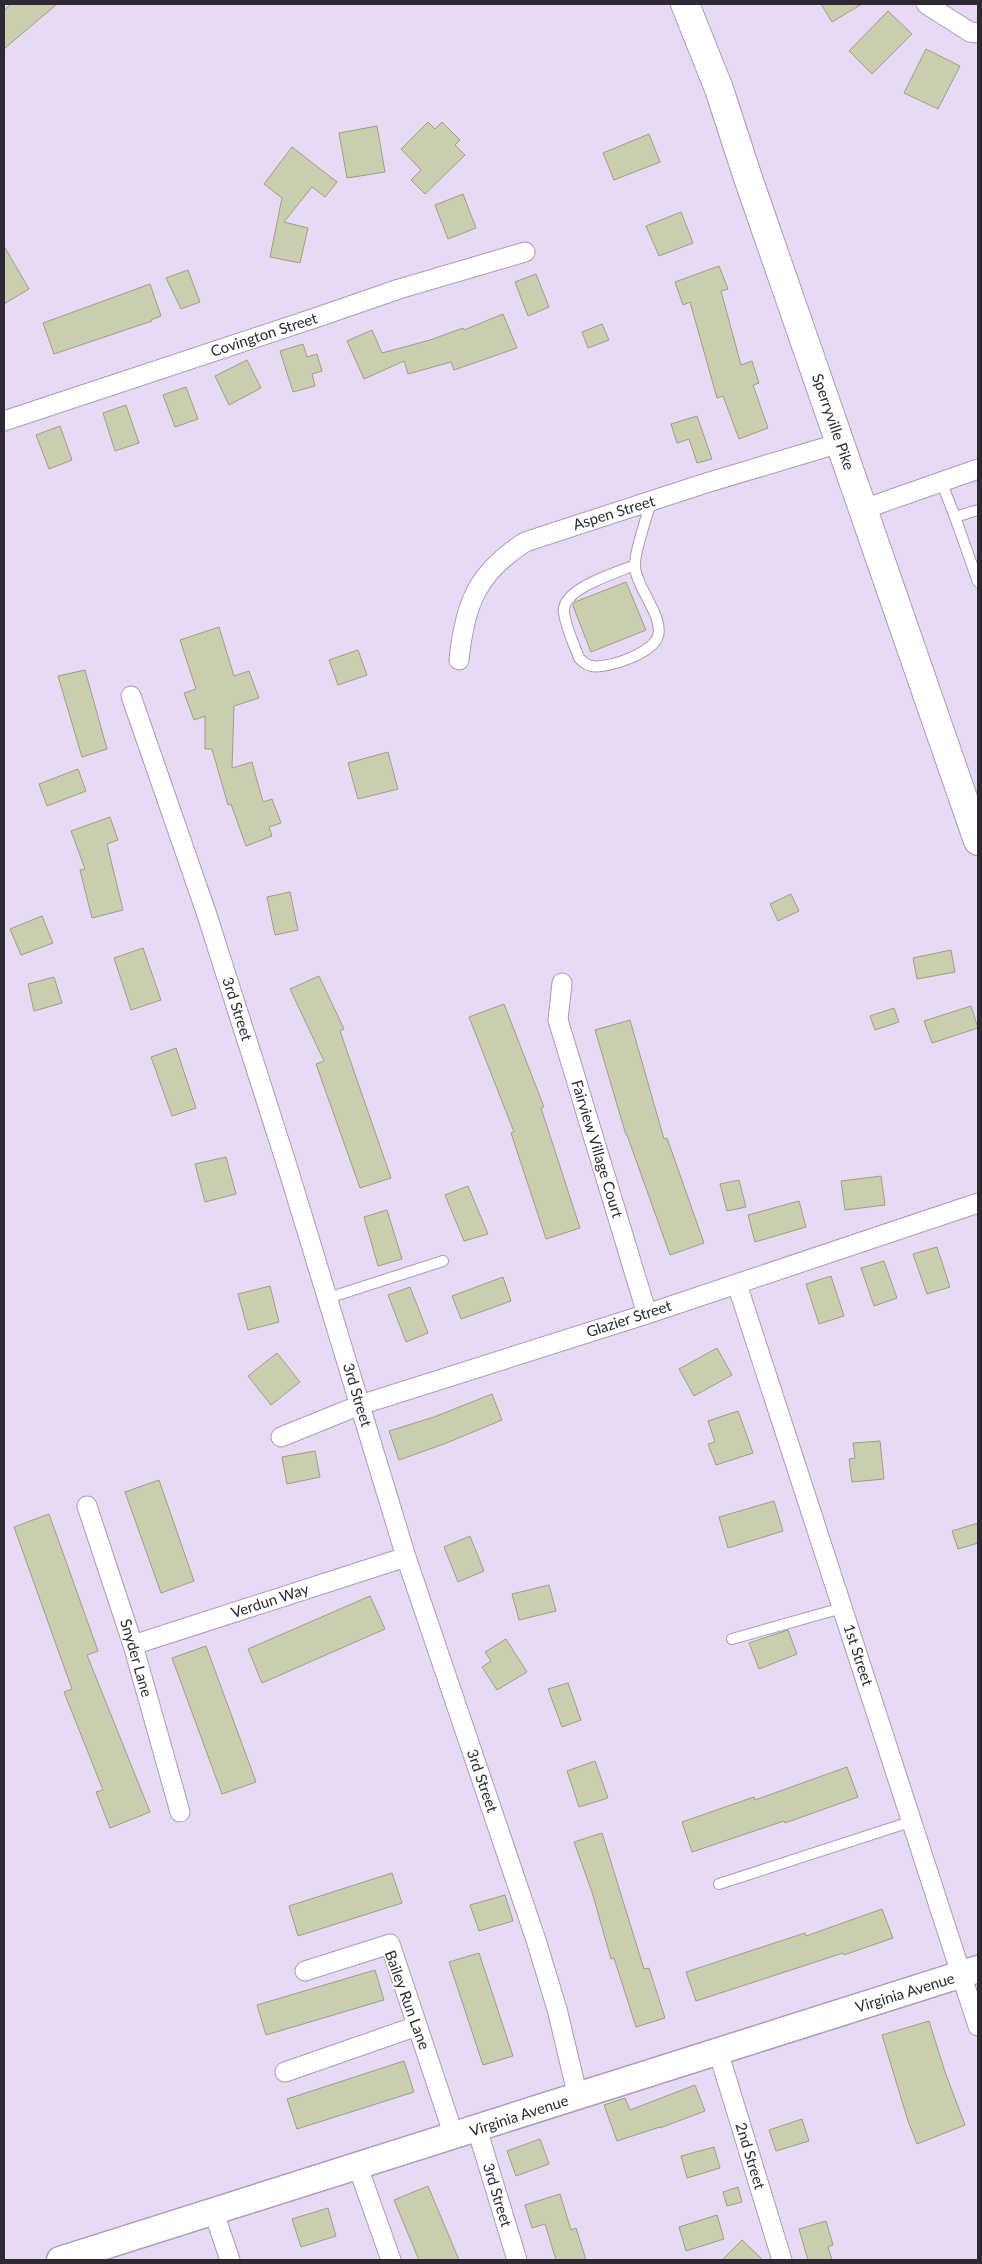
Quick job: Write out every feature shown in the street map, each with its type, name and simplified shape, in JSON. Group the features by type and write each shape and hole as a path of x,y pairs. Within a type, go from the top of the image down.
{"main road":[{"name":"Sperryville Pike","path":"685,4 719,89 978,841"}],"street":[{"path":"926,4 970,32 978,33"},
{"name":"Covington Street","path":"4,421 398,289 525,252"},
{"name":"Aspen Street","path":"459,660 467,614 475,591 488,571 505,555 525,542 840,443"},
{"path":"864,509 978,468"},
{"name":"3rd Street","path":"131,696 206,912 328,1298 406,1557 536,1940 557,2009 578,2097"},
{"name":"Fairview Village Court","path":"562,983 558,1020 647,1314"},
{"name":"Glazier Street","path":"281,1437 360,1405 647,1314 978,1203"},
{"name":"1st Street","path":"737,1284 913,1821 970,1972 978,2026"},
{"name":"Snyder Lane","path":"87,1506 133,1645 180,1812"},
{"name":"Verdun Way","path":"133,1645 406,1557"},
{"name":"Bailey Run Lane","path":"305,1971 390,1944 417,2026 466,2133"},
{"name":"Virginia Avenue","path":"60,2260 970,1972"},
{"path":"285,2072 417,2026"},
{"name":"2nd Street","path":"718,2051 782,2260"},
{"name":"3rd Street","path":"466,2133 517,2260"},
{"path":"358,2167 391,2260"},
{"path":"214,2212 230,2260"}],"lane":[{"path":"942,481 978,582"},
{"path":"635,565 576,590 566,604 564,612 579,658 584,663 601,666 644,652 653,645 658,635 658,624 635,565 651,502"},
{"path":"955,517 978,510"},
{"path":"328,1298 443,1261"},
{"path":"732,1639 842,1608"},
{"path":"719,1884 913,1821"}],"building":[{"path":"11,4 57,4 4,49 4,10"},
{"path":"821,4 862,4 832,22"},
{"path":"888,11 912,34 872,74 849,51"},
{"path":"926,49 960,66 938,109 904,93"},
{"path":"428,122 435,129 442,122 460,140 455,145 465,155 425,194 411,180 421,170 401,149"},
{"path":"377,126 385,172 347,178 339,133"},
{"path":"649,134 660,162 614,180 603,153"},
{"path":"292,147 337,182 325,197 312,187 284,222 308,228 300,263 270,257 282,198 264,184"},
{"path":"463,194 476,228 448,239 435,205"},
{"path":"681,212 693,243 659,256 646,226"},
{"path":"4,246 29,289 4,304"},
{"path":"719,266 728,289 721,291 741,365 752,361 759,383 753,385 768,428 739,439 723,396 717,398 690,302 683,305 675,282"},
{"path":"188,270 200,302 181,309 166,278"},
{"path":"536,274 549,307 528,316 515,282"},
{"path":"150,284 161,316 152,321 54,354 43,323"},
{"path":"503,314 517,348 454,370 451,362 408,374 404,361 364,379 347,341 372,330 382,353 430,340 463,328 464,330"},
{"path":"602,324 609,340 588,348 582,332"},
{"path":"303,344 307,357 317,354 322,371 312,374 315,386 293,392 280,351"},
{"path":"247,360 261,388 229,405 215,376"},
{"path":"186,387 198,419 175,427 163,395"},
{"path":"126,405 139,443 115,451 103,413"},
{"path":"697,416 712,459 697,463 689,439 677,443 671,424"},
{"path":"60,426 72,460 49,469 36,435"},
{"path":"626,582 646,630 591,652 573,606 575,602"},
{"path":"219,627 234,676 249,671 259,698 234,706 232,768 252,762 263,802 272,799 281,823 269,827 272,836 246,846 231,804 228,805 212,749 205,749 205,716 194,720 184,693 196,689 180,640"},
{"path":"358,650 367,675 338,685 329,660"},
{"path":"85,670 107,749 82,757 58,676"},
{"path":"388,752 398,789 358,799 348,763"},
{"path":"78,769 86,791 47,806 39,784"},
{"path":"110,817 118,840 107,844 123,910 92,918 80,870 85,869 71,831"},
{"path":"290,892 298,930 275,935 267,897"},
{"path":"791,894 799,911 778,921 770,904"},
{"path":"42,916 53,943 21,955 10,929"},
{"path":"143,948 161,1000 131,1010 114,958"},
{"path":"951,950 955,972 917,979 913,958"},
{"path":"319,976 344,1029 340,1031 391,1178 360,1188 316,1064 324,1061 290,989"},
{"path":"54,977 62,1003 34,1011 28,984"},
{"path":"504,1004 544,1107 541,1108 580,1228 546,1239 511,1133 514,1132 469,1017"},
{"path":"971,1006 978,1028 932,1043 924,1021"},
{"path":"894,1008 899,1022 875,1030 870,1016"},
{"path":"630,1020 664,1139 667,1138 704,1243 670,1255 626,1135 595,1030"},
{"path":"176,1048 196,1108 172,1116 151,1057"},
{"path":"226,1157 236,1194 205,1202 195,1164"},
{"path":"881,1176 885,1205 845,1210 841,1181"},
{"path":"739,1180 746,1207 727,1211 720,1184"},
{"path":"468,1186 488,1234 464,1241 445,1195"},
{"path":"799,1201 806,1227 755,1242 748,1215"},
{"path":"387,1210 402,1259 378,1266 364,1217"},
{"path":"937,1247 950,1287 927,1294 913,1254"},
{"path":"884,1261 897,1298 874,1306 861,1268"},
{"path":"831,1276 844,1316 819,1324 806,1284"},
{"path":"503,1277 511,1301 461,1319 452,1296"},
{"path":"270,1286 279,1322 248,1330 238,1294"},
{"path":"410,1287 428,1333 406,1342 388,1295"},
{"path":"717,1348 732,1375 694,1396 679,1369"},
{"path":"277,1353 300,1382 271,1405 248,1376"},
{"path":"492,1394 502,1420 399,1460 389,1431 434,1417"},
{"path":"738,1411 753,1453 716,1465 708,1444 715,1442 708,1421"},
{"path":"880,1441 884,1479 852,1482 849,1459 855,1458 853,1443"},
{"path":"315,1451 320,1477 287,1484 282,1457"},
{"path":"159,1480 194,1581 161,1593 125,1492"},
{"path":"774,1501 783,1531 728,1548 719,1517"},
{"path":"49,1514 98,1651 87,1655 150,1812 110,1828 96,1792 103,1790 64,1692 72,1689 14,1527"},
{"path":"978,1523 978,1543 958,1549 952,1531"},
{"path":"470,1536 484,1571 458,1582 444,1547"},
{"path":"549,1585 556,1611 519,1620 512,1594"},
{"path":"370,1596 385,1629 262,1683 248,1649"},
{"path":"788,1630 797,1654 759,1669 749,1643"},
{"path":"506,1639 527,1672 497,1690 482,1667 491,1661 485,1652"},
{"path":"206,1646 256,1782 222,1794 172,1658"},
{"path":"568,1683 581,1720 562,1727 548,1689"},
{"path":"595,1761 608,1798 579,1807 567,1771"},
{"path":"847,1767 858,1797 785,1823 784,1821 692,1852 682,1822 754,1797 755,1800"},
{"path":"602,1833 644,1969 649,1968 665,2018 636,2027 614,1958 611,1959 592,1892 574,1842"},
{"path":"392,1873 402,1903 298,1936 289,1906"},
{"path":"505,1895 513,1921 479,1931 470,1905"},
{"path":"882,1909 893,1938 696,2001 686,1972 805,1933 806,1936"},
{"path":"479,1953 513,2056 483,2065 449,1962"},
{"path":"375,1970 384,2000 266,2035 257,2005"},
{"path":"929,2021 945,2072 965,2125 917,2144 908,2121 882,2035"},
{"path":"404,2061 414,2092 297,2129 287,2099"},
{"path":"695,2085 705,2111 660,2128 617,2141 604,2105 625,2098 630,2110"},
{"path":"802,2119 809,2141 776,2151 769,2130"},
{"path":"540,2139 549,2164 516,2176 507,2151"},
{"path":"714,2147 720,2168 687,2178 681,2156"},
{"path":"428,2186 459,2260 419,2260 394,2200"},
{"path":"738,2187 742,2202 727,2206 723,2192"},
{"path":"560,2194 571,2230 576,2228 586,2260 556,2260 545,2224 532,2228 525,2205"},
{"path":"328,2208 336,2236 301,2247 292,2219"},
{"path":"717,2215 724,2239 686,2251 679,2227"},
{"path":"826,2221 833,2245 828,2247 832,2260 808,2260 799,2229"},
{"path":"742,2240 763,2260 722,2260"}]}
